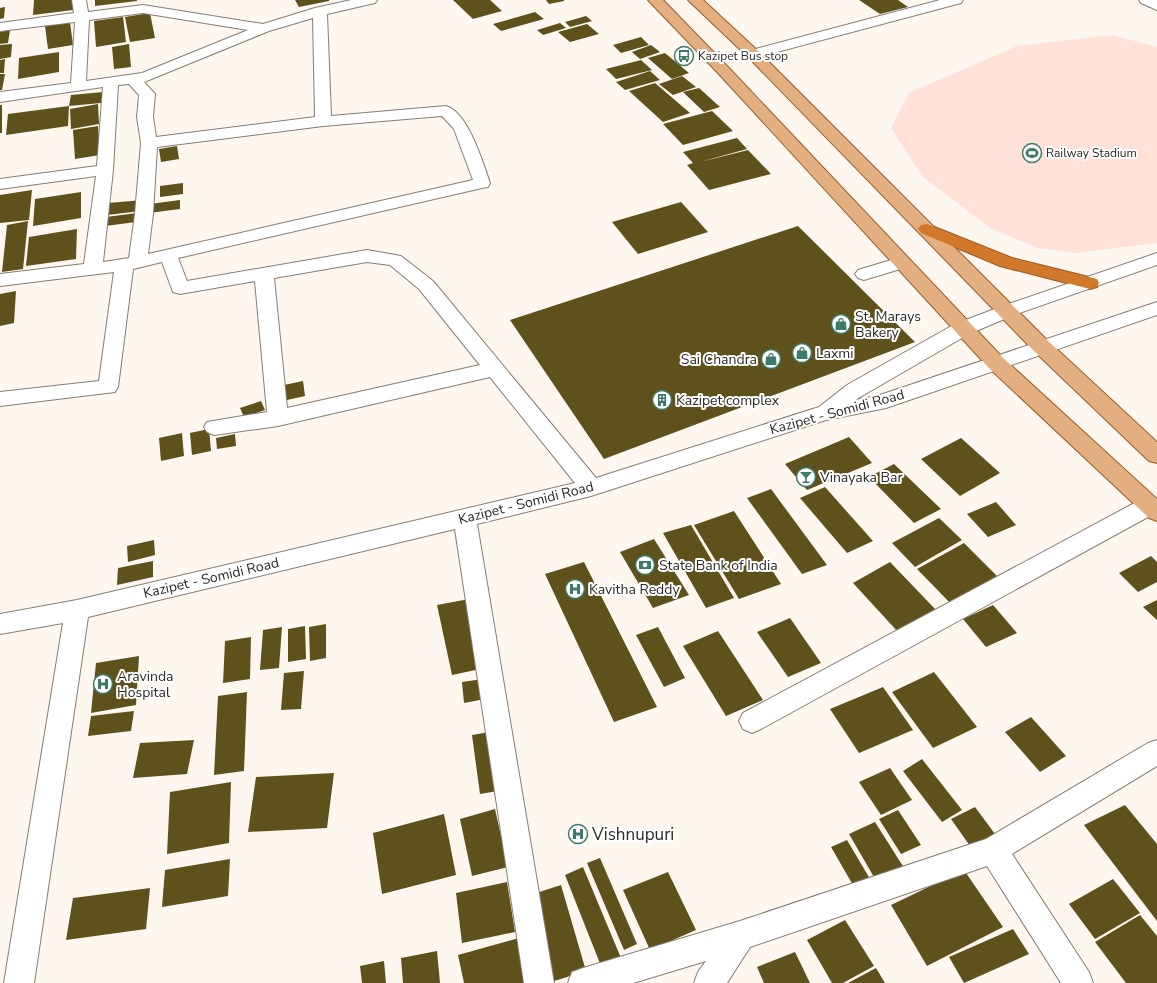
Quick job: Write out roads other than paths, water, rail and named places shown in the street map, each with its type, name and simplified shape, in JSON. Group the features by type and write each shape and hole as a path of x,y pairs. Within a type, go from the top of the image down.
{"highway":[{"path":"926,230 1006,262 1090,282"}],"main road":[{"path":"655,0 723,70 962,329 996,363 1153,508"},
{"path":"695,0 753,54 1041,346 1157,455"}],"street":[{"path":"78,86 82,17 79,0"},
{"path":"0,96 145,77 264,28 320,11 370,0"},
{"path":"753,54 956,0"},
{"path":"1146,0 1157,6"},
{"path":"0,27 143,9 264,28"},
{"path":"320,11 323,121"},
{"path":"0,399 108,387 131,263 144,214 149,143 145,117 148,94 132,79"},
{"path":"94,268 105,170 111,82"},
{"path":"0,280 131,263 482,183 461,128 446,111 323,121 149,143"},
{"path":"0,184 105,170"},
{"path":"168,254 180,288 367,256 395,260 426,285 591,488"},
{"path":"825,413 854,390 962,329 1007,311 1157,259"},
{"path":"864,274 901,262"},
{"path":"264,274 278,418"},
{"name":"Kazipet - Somidi Road","path":"0,624 77,610 591,488 825,413 879,403 1041,346 1157,308"},
{"path":"214,427 278,418 495,369"},
{"path":"752,721 1153,508"},
{"path":"465,518 539,983"},
{"path":"19,983 77,610"},
{"path":"583,983 740,936 993,850 1157,752"},
{"path":"993,850 1078,983"},
{"path":"709,983 740,936"}],"place":[{"name":"Kazipet Bus stop","path":"684,56"},
{"name":"Railway Stadium","path":"1032,153"},
{"name":"St. Marays Bakery","path":"841,324"},
{"name":"Laxmi","path":"802,353"},
{"name":"Sai Chandra","path":"771,359"},
{"name":"Kazipet complex","path":"662,400"},
{"name":"Vinayaka Bar","path":"806,477"},
{"name":"State Bank of India","path":"645,565"},
{"name":"Kavitha Reddy","path":"575,589"},
{"name":"Aravinda Hospital","path":"103,684"},
{"name":"Vishnupuri","path":"578,834"}]}
